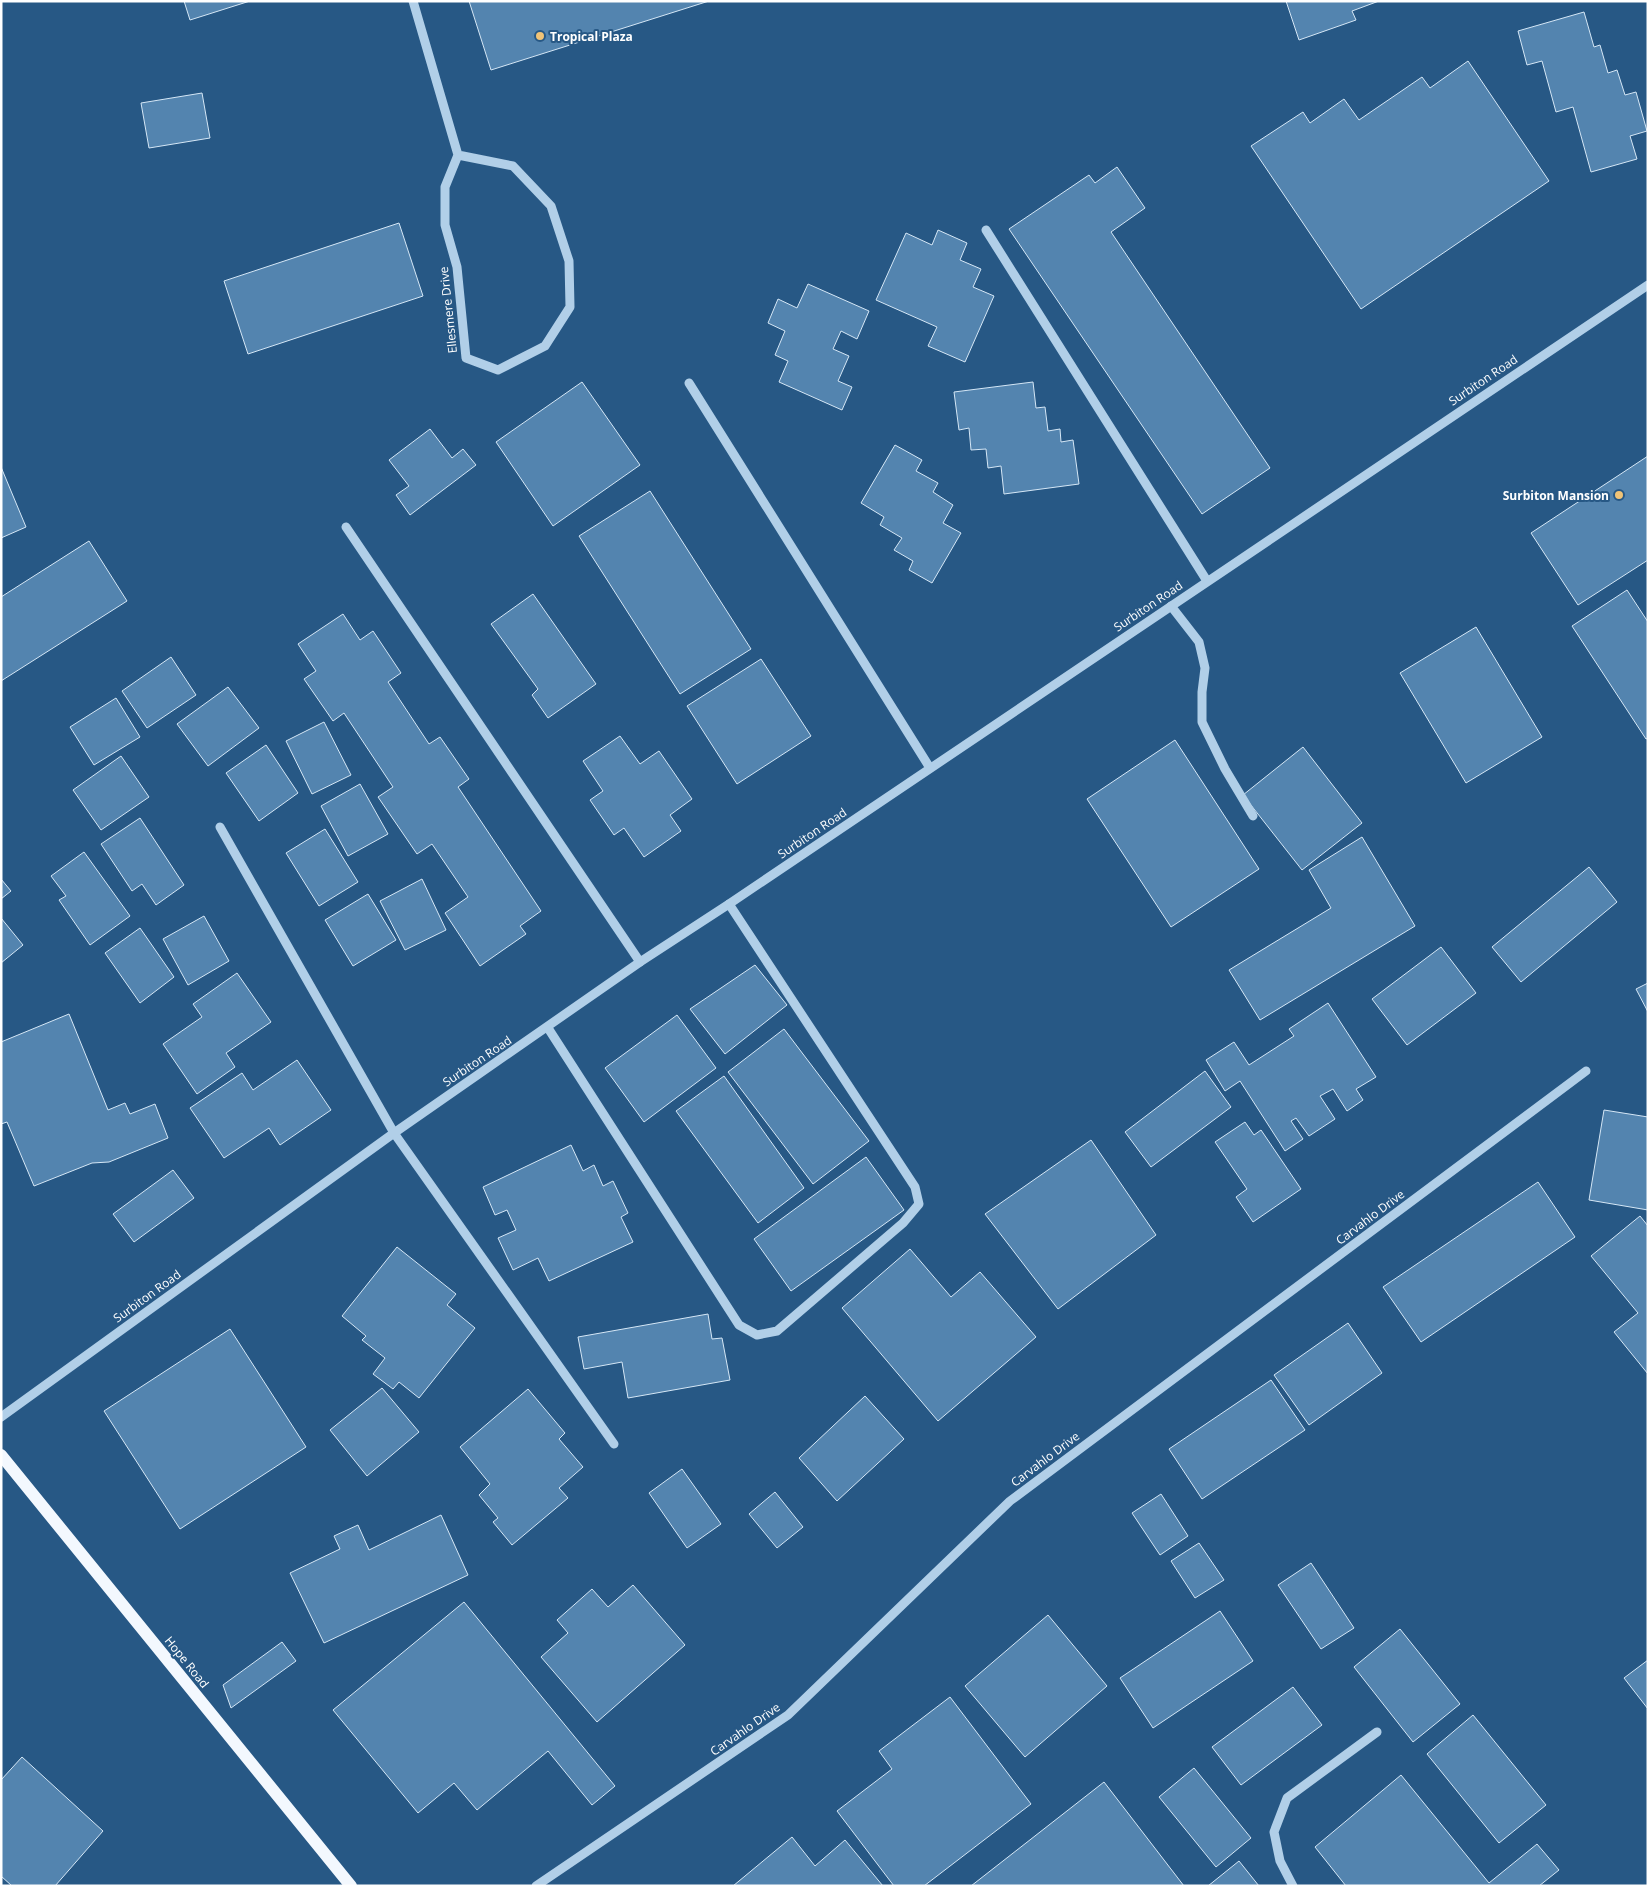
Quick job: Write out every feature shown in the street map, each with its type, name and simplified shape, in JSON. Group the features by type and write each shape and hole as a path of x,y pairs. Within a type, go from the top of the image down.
{"main road":[{"name":"Hope Road","path":"1,1455 351,1886"}],"street":[{"path":"413,1 458,156"},
{"name":"Ellesmere Drive","path":"458,156 513,166 551,206 569,261 570,307 544,346 498,370 466,358 457,267 445,225 445,187 458,156"},
{"path":"986,230 1207,581"},
{"name":"Surbiton Road","path":"1,1418 394,1133 548,1028 640,962 1648,285"},
{"path":"689,383 930,768"},
{"path":"346,527 640,962"},
{"path":"1171,606 1199,642 1205,668 1202,692 1202,722 1225,769 1253,816"},
{"path":"220,827 394,1133 614,1444"},
{"path":"548,1028 739,1326 757,1335 777,1331 903,1223 918,1204 915,1187 729,904"},
{"name":"Carvahlo Drive","path":"536,1886 788,1715 1010,1502 1586,1071"},
{"path":"1293,1886 1280,1861 1274,1832 1287,1798 1377,1732"}],"building":[{"path":"184,1 250,1 190,20"},
{"name":"Tropical Plaza","path":"469,1 709,1 491,70"},
{"path":"1286,1 1379,1 1352,11 1356,20 1299,40"},
{"path":"1584,12 1594,47 1600,45 1608,73 1617,70 1625,95 1636,92 1647,131 1630,136 1637,159 1591,172 1573,107 1556,112 1542,61 1527,65 1518,31"},
{"path":"1468,61 1549,181 1361,309 1251,146 1303,112 1310,123 1344,99 1359,120 1422,77 1430,88"},
{"path":"202,93 210,138 149,148 141,103"},
{"path":"1117,167 1145,208 1111,232 1270,468 1202,514 1009,229 1089,175 1095,183"},
{"path":"399,223 423,296 248,354 224,281"},
{"path":"938,230 967,243 960,260 981,269 973,287 994,296 965,362 928,346 937,327 876,300 906,233 932,245"},
{"path":"808,284 869,311 857,339 841,331 833,349 849,356 838,381 852,387 842,410 779,382 788,361 775,355 785,331 768,323 778,299 797,308"},
{"path":"582,382 640,465 553,526 496,442"},
{"path":"1033,382 1036,408 1045,407 1048,431 1060,429 1061,442 1073,440 1079,484 1004,494 1001,466 988,468 986,449 971,450 969,428 959,430 954,392"},
{"path":"430,429 452,458 463,449 476,465 410,515 396,495 409,486 389,460"},
{"path":"895,445 922,460 916,471 938,483 933,492 953,505 943,523 961,533 932,583 909,570 913,561 894,550 902,538 880,525 884,517 861,503"},
{"name":"Surbiton Mansion","path":"1648,456 1648,560 1578,605 1531,533"},
{"path":"1,467 26,527 1,538"},
{"path":"650,491 751,649 680,694 579,536"},
{"path":"89,541 127,601 1,681 1,597"},
{"path":"1627,590 1648,622 1648,738 1646,739 1572,626"},
{"path":"533,594 596,684 548,718 532,695 538,689 491,624"},
{"path":"343,614 360,640 373,631 401,673 388,682 429,744 440,737 469,779 458,787 541,911 520,926 526,934 480,966 445,913 468,897 432,844 417,854 378,797 393,787 344,713 333,721 304,679 316,671 298,644"},
{"path":"1476,627 1542,737 1466,783 1400,673"},
{"path":"171,657 196,695 147,728 122,691"},
{"path":"761,659 811,736 737,784 687,706"},
{"path":"228,687 259,728 208,766 177,724"},
{"path":"116,698 140,737 94,765 70,727"},
{"path":"324,722 351,775 312,794 286,741"},
{"path":"620,736 640,764 659,751 692,799 670,815 681,831 644,857 624,828 614,835 590,800 603,791 583,761"},
{"path":"1175,740 1259,869 1171,927 1087,799"},
{"path":"266,745 298,793 259,821 226,773"},
{"path":"1303,747 1362,823 1302,870 1243,795"},
{"path":"121,756 149,797 101,830 73,790"},
{"path":"360,784 388,834 348,856 321,806"},
{"path":"140,818 184,885 156,905 142,884 132,891 101,844"},
{"path":"325,829 358,882 319,906 286,853"},
{"path":"1362,837 1415,926 1260,1020 1229,970 1331,908 1309,870"},
{"path":"84,852 130,916 90,945 59,900 66,896 51,876"},
{"path":"1589,867 1617,902 1521,982 1492,947"},
{"path":"1,879 11,891 1,899"},
{"path":"422,879 446,930 405,950 380,901"},
{"path":"368,894 396,940 353,966 325,920"},
{"path":"204,916 229,961 188,985 163,939"},
{"path":"1,918 23,945 1,963"},
{"path":"140,928 174,977 140,1003 105,953"},
{"path":"1441,947 1476,993 1407,1045 1372,999"},
{"path":"755,965 787,1005 725,1054 690,1009"},
{"path":"237,973 271,1022 226,1053 235,1067 197,1094 163,1044 202,1017 193,1004"},
{"path":"1648,983 1648,1012 1636,989"},
{"path":"1328,1003 1376,1077 1356,1089 1363,1100 1347,1111 1333,1089 1320,1096 1335,1119 1309,1136 1296,1118 1291,1121 1303,1139 1285,1151 1240,1081 1225,1091 1206,1060 1234,1042 1249,1065 1294,1036 1289,1029"},
{"path":"69,1014 108,1110 125,1103 130,1114 155,1104 168,1138 109,1162 92,1163 34,1186 7,1122 1,1124 1,1042"},
{"path":"677,1015 716,1068 644,1122 605,1068"},
{"path":"784,1029 869,1141 813,1184 728,1072"},
{"path":"297,1060 331,1110 280,1145 269,1128 224,1158 190,1108 242,1073 253,1090"},
{"path":"1205,1071 1231,1107 1151,1167 1125,1132"},
{"path":"724,1076 804,1188 758,1223 676,1111"},
{"path":"1604,1110 1648,1117 1648,1210 1589,1200"},
{"path":"1245,1122 1254,1135 1261,1130 1301,1189 1253,1222 1236,1197 1247,1189 1215,1142"},
{"path":"1091,1140 1156,1235 1058,1309 985,1214"},
{"path":"571,1145 583,1171 594,1165 603,1186 613,1181 628,1213 621,1217 633,1242 549,1281 538,1258 513,1270 498,1238 516,1230 507,1210 495,1215 483,1187"},
{"path":"866,1157 904,1210 791,1291 754,1239"},
{"path":"173,1170 194,1198 134,1242 113,1214"},
{"path":"1538,1182 1575,1237 1421,1342 1383,1287"},
{"path":"1640,1216 1648,1226 1648,1374 1614,1332 1638,1313 1591,1256"},
{"path":"397,1247 456,1294 447,1305 475,1328 419,1398 399,1382 393,1389 373,1374 385,1358 362,1340 366,1336 342,1316"},
{"path":"910,1249 951,1297 980,1272 1036,1337 938,1421 842,1308"},
{"path":"708,1314 712,1339 722,1338 730,1380 628,1398 622,1362 584,1369 578,1337"},
{"path":"1348,1323 1382,1373 1309,1425 1274,1375"},
{"path":"230,1329 306,1447 180,1529 104,1411"},
{"path":"1271,1380 1305,1430 1202,1499 1169,1449"},
{"path":"382,1388 419,1432 367,1476 330,1430"},
{"path":"528,1389 565,1433 559,1439 583,1467 559,1488 568,1498 512,1545 493,1522 498,1518 479,1495 490,1484 460,1447"},
{"path":"865,1396 904,1439 837,1501 799,1458"},
{"path":"682,1469 721,1524 687,1548 649,1493"},
{"path":"775,1492 803,1527 777,1548 749,1514"},
{"path":"1161,1494 1188,1536 1160,1555 1132,1513"},
{"path":"441,1515 468,1575 324,1643 290,1573 340,1549 334,1536 358,1525 369,1550"},
{"path":"1199,1543 1224,1580 1195,1598 1171,1561"},
{"path":"1311,1563 1354,1628 1321,1649 1278,1585"},
{"path":"633,1585 685,1645 597,1722 541,1657 568,1633 557,1620 592,1589 608,1607"},
{"path":"464,1602 615,1786 592,1805 548,1751 477,1810 454,1783 418,1813 333,1710"},
{"path":"1220,1611 1253,1661 1153,1728 1120,1678"},
{"path":"1048,1615 1107,1686 1025,1757 965,1686"},
{"path":"1400,1629 1460,1704 1413,1742 1354,1667"},
{"path":"282,1642 296,1661 231,1708 223,1685"},
{"path":"1648,1660 1648,1709 1624,1678"},
{"path":"1293,1687 1322,1725 1241,1785 1212,1747"},
{"path":"950,1697 1031,1804 924,1886 894,1886 837,1811 892,1769 879,1751"},
{"path":"1473,1715 1546,1805 1499,1843 1427,1754"},
{"path":"22,1757 103,1831 55,1886 12,1886 1,1876 1,1780"},
{"path":"1194,1768 1251,1838 1216,1867 1159,1797"},
{"path":"1401,1775 1489,1883 1537,1844 1559,1870 1539,1886 1346,1886 1315,1847"},
{"path":"1104,1782 1184,1886 971,1886"},
{"path":"792,1837 815,1866 845,1840 883,1886 733,1886"},
{"path":"1239,1861 1259,1886 1208,1886"}],"place":[{"name":"Tropical Plaza","path":"540,36"},
{"name":"Surbiton Mansion","path":"1619,495"}]}
